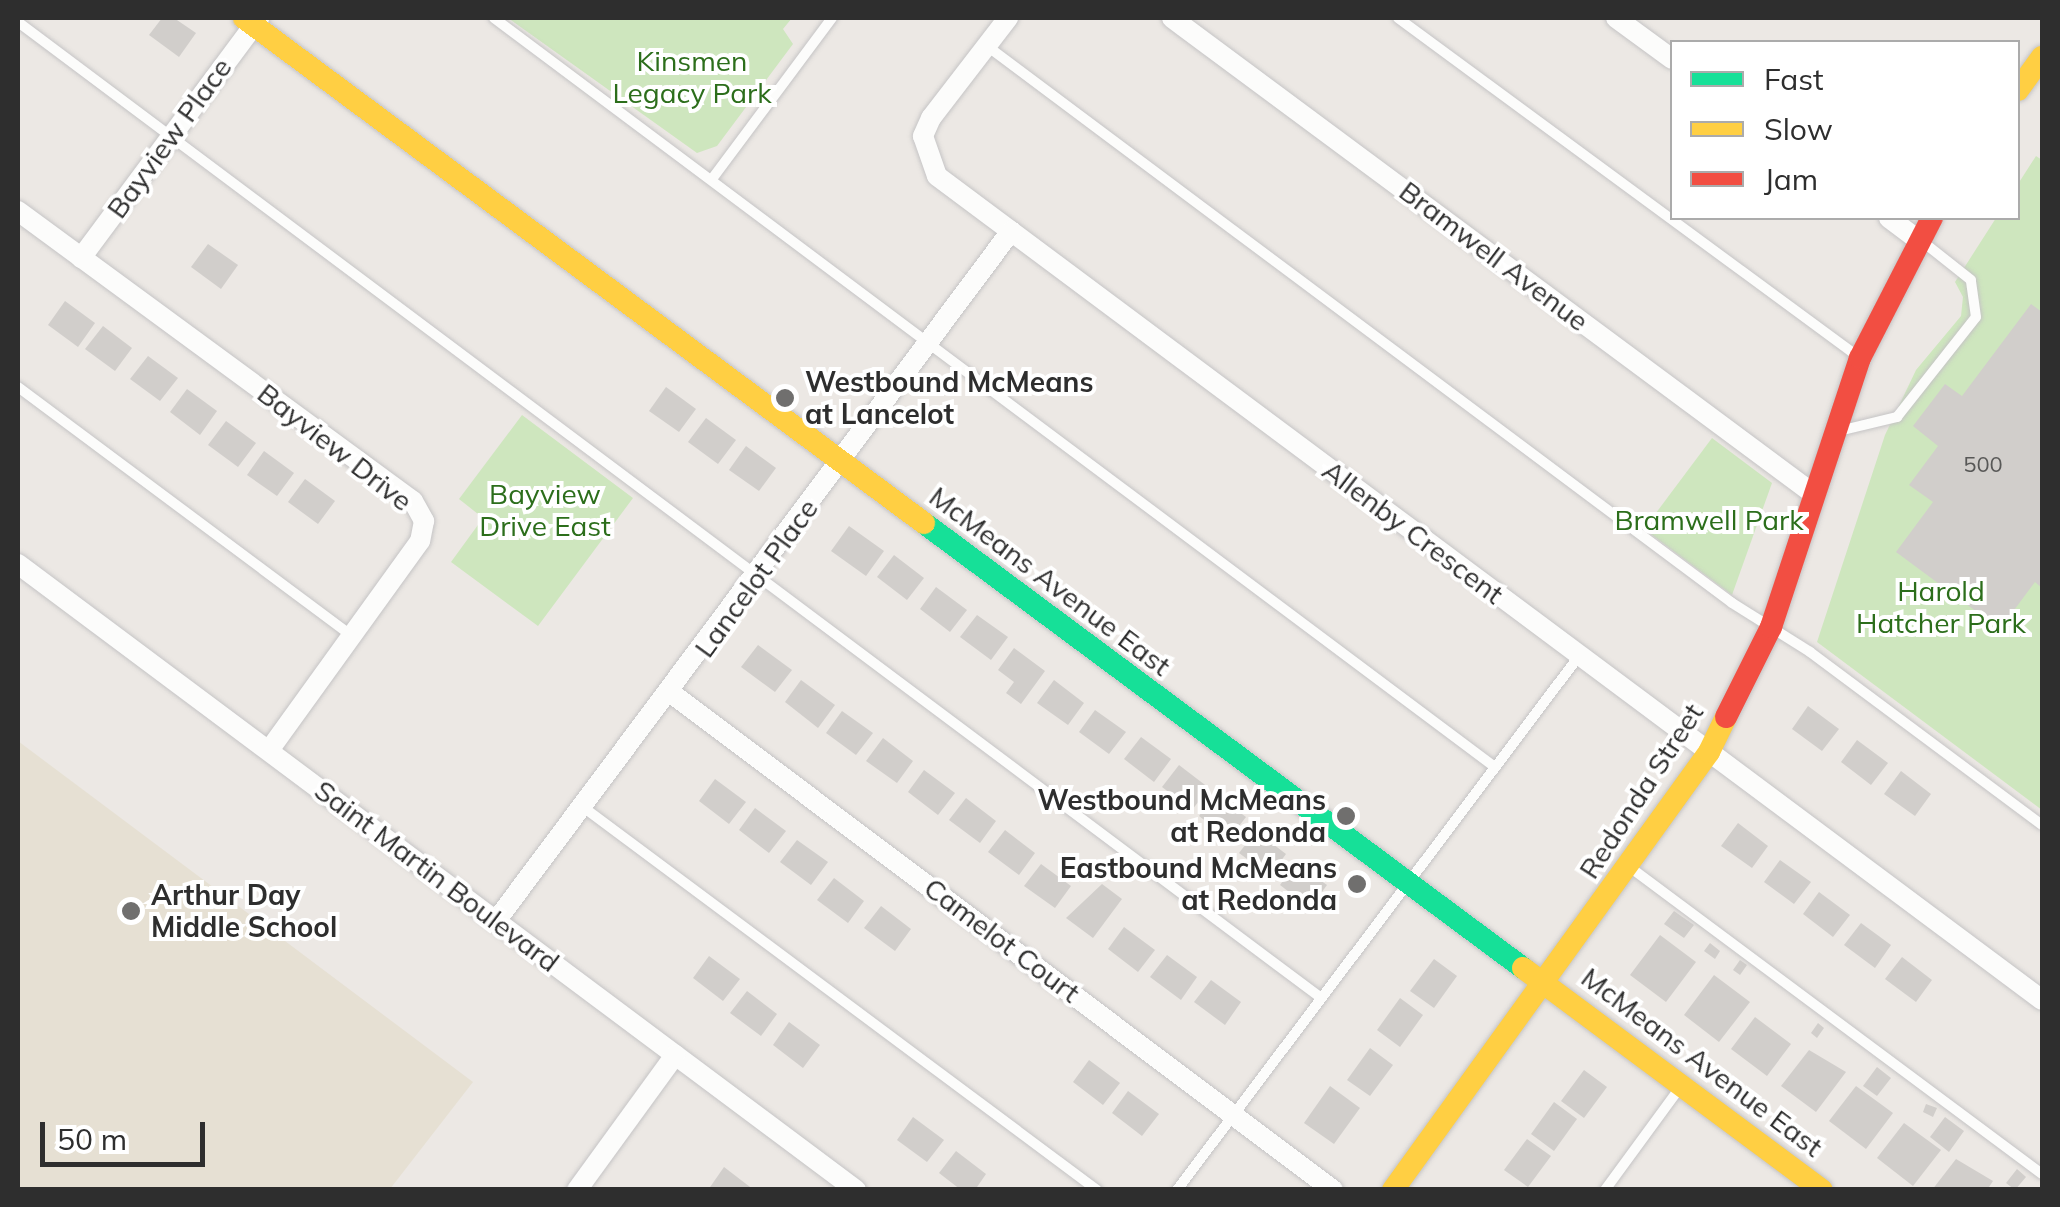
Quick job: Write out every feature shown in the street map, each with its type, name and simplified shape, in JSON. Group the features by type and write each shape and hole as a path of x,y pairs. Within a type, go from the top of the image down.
{"street":[{"name":"Allenby Crescent","path":"1008,18 930,118 923,136 925,156 937,176 2042,1000"},
{"name":"Bramwell Avenue","path":"1172,18 1814,494"},
{"path":"1616,18 1670,58"},
{"name":"Bayview Place","path":"81,258 252,20"},
{"name":"McMeans Avenue East","path":"252,20 1404,883 1546,982 1822,1190"},
{"path":"2020,87 2042,57"},
{"name":"Bayview Drive","path":"18,211 413,502 424,521 420,542 269,750"},
{"path":"1891,220 1918,238"},
{"name":"Redonda Street","path":"1393,1190 1630,867 1709,752 1770,627 1860,358 1918,238 1931,220"},
{"name":"Lancelot Place","path":"496,921 671,693 1011,231"},
{"name":"Saint Martin Boulevard","path":"18,564 856,1190"},
{"name":"Camelot Court","path":"671,693 1333,1190"},
{"path":"577,1190 676,1055"}],"lane":[{"path":"494,18 1495,767"},
{"path":"712,179 832,18"},
{"path":"1398,18 1670,218"},
{"path":"18,22 1320,997"},
{"path":"987,46 2042,825"},
{"path":"1672,220 1860,358"},
{"path":"1836,431 1897,417 1976,318 1971,280 1956,262 1918,238"},
{"path":"18,387 352,636"},
{"path":"1177,1190 1404,883 1579,656"},
{"path":"583,808 1097,1190"},
{"path":"1630,867 2042,1174"},
{"path":"1605,1190 1682,1084"}],"shaded area":[{"name":"Arthur Day Middle School","path":"18,741 473,1082 390,1189 18,1189"}],"green space":[{"name":"Kinsmen Legacy Park","path":"508,18 792,18 783,29 793,44 717,146 697,153"},
{"name":"Harold Hatcher Park","path":"2036,156 2042,160 2042,810 1817,642 1885,435 1916,370 1961,316 1963,297 1955,282 1995,220 2020,220 2020,181"},
{"name":"Bayview Drive East","path":"522,415 633,498 538,626 451,562 483,518 459,499"},
{"name":"Bramwell Park","path":"1712,438 1772,483 1732,595 1644,529"}],"building":[{"path":"162,18 174,18 196,33 179,57 149,35"},
{"path":"208,244 238,265 221,289 191,267"},
{"path":"65,301 95,323 78,347 48,325"},
{"path":"2031,304 2042,312 2042,588 2035,582 2000,629 1896,552 1933,502 1909,485 1938,446 1913,426 1945,384 1962,396"},
{"path":"103,326 132,348 115,371 85,349"},
{"path":"148,356 178,378 160,401 130,379"},
{"path":"666,387 696,409 679,432 649,411"},
{"path":"187,389 217,411 200,435 170,412"},
{"path":"706,418 736,440 718,464 688,442"},
{"path":"226,421 256,443 238,467 208,445"},
{"path":"746,446 776,468 759,491 729,470"},
{"path":"264,451 294,473 277,496 247,475"},
{"path":"305,479 335,501 318,524 288,502"},
{"path":"849,526 884,551 866,576 831,551"},
{"path":"894,555 924,578 907,600 877,577"},
{"path":"936,587 967,610 950,632 920,609"},
{"path":"977,615 1008,637 991,660 960,637"},
{"path":"758,645 792,670 775,692 741,667"},
{"path":"1014,648 1045,671 1021,704 1006,693 1014,682 998,670"},
{"path":"801,680 835,705 818,728 785,702"},
{"path":"1054,680 1084,703 1068,725 1037,703"},
{"path":"1808,706 1839,729 1822,751 1792,729"},
{"path":"1095,710 1126,732 1109,754 1079,732"},
{"path":"842,711 873,733 856,755 826,733"},
{"path":"1141,737 1171,759 1154,782 1124,759"},
{"path":"883,738 913,761 897,783 866,761"},
{"path":"1857,740 1888,763 1871,785 1841,762"},
{"path":"1179,765 1209,788 1192,810 1162,787"},
{"path":"924,770 955,793 938,815 908,792"},
{"path":"1901,771 1931,794 1915,816 1884,794"},
{"path":"715,779 746,802 729,824 699,801"},
{"path":"1215,794 1246,817 1229,839 1199,816"},
{"path":"966,798 996,821 980,843 949,820"},
{"path":"755,808 786,831 769,853 739,830"},
{"path":"1738,823 1768,846 1752,868 1721,846"},
{"path":"1005,830 1035,853 1019,875 988,852"},
{"path":"1256,831 1286,854 1270,876 1239,853"},
{"path":"797,840 828,862 811,885 780,862"},
{"path":"1780,860 1811,882 1794,904 1764,882"},
{"path":"1296,863 1327,885 1310,908 1280,885"},
{"path":"1041,864 1071,886 1055,908 1024,886"},
{"path":"834,878 864,901 848,923 817,900"},
{"path":"1102,884 1122,899 1093,938 1066,918"},
{"path":"1819,892 1850,915 1833,937 1803,914"},
{"path":"881,906 911,929 895,951 864,928"},
{"path":"1674,911 1694,925 1684,938 1664,924"},
{"path":"1861,923 1891,945 1875,968 1844,945"},
{"path":"1124,927 1155,950 1138,972 1108,949"},
{"path":"1660,935 1696,962 1666,1002 1630,975"},
{"path":"1710,943 1720,951 1715,959 1704,951"},
{"path":"1167,955 1197,977 1181,1000 1150,977"},
{"path":"709,956 740,979 723,1001 693,978"},
{"path":"1902,957 1932,980 1916,1002 1885,979"},
{"path":"1434,959 1457,976 1434,1008 1410,991"},
{"path":"1740,960 1747,965 1740,975 1733,970"},
{"path":"1714,975 1750,1002 1719,1042 1684,1015"},
{"path":"1211,980 1241,1002 1225,1025 1194,1002"},
{"path":"747,991 777,1014 761,1036 730,1013"},
{"path":"1400,998 1423,1015 1400,1047 1377,1030"},
{"path":"1755,1017 1791,1044 1767,1076 1731,1049"},
{"path":"789,1022 820,1045 803,1068 773,1045"},
{"path":"1818,1023 1824,1028 1817,1038 1811,1033"},
{"path":"1370,1048 1393,1065 1370,1096 1347,1080"},
{"path":"1809,1050 1846,1072 1816,1112 1781,1086"},
{"path":"1089,1060 1120,1083 1103,1105 1073,1082"},
{"path":"1877,1067 1891,1078 1877,1096 1863,1086"},
{"path":"1584,1070 1607,1087 1584,1118 1561,1101"},
{"path":"1330,1086 1360,1108 1334,1144 1304,1123"},
{"path":"1856,1086 1893,1113 1866,1149 1829,1121"},
{"path":"1128,1091 1159,1114 1142,1136 1112,1113"},
{"path":"1554,1102 1577,1119 1554,1151 1531,1134"},
{"path":"1926,1104 1937,1108 1933,1117 1923,1112"},
{"path":"913,1117 944,1140 927,1162 897,1140"},
{"path":"1945,1117 1964,1131 1949,1152 1930,1137"},
{"path":"1904,1123 1941,1150 1913,1186 1877,1158"},
{"path":"1527,1139 1551,1156 1528,1187 1504,1170"},
{"path":"956,1151 986,1174 975,1190 961,1190 939,1173"},
{"path":"1956,1159 1993,1181 1987,1190 1932,1190"},
{"path":"724,1167 754,1190 708,1190"},
{"path":"2017,1169 2026,1177 2015,1190 2006,1183"}],"traffic: fast":[{"path":"924,523 1523,968"}],"traffic: slow":[{"path":"244,18 924,523"},
{"path":"2020,87 2042,57"},
{"path":"1393,1190 1709,752 1726,717"},
{"path":"1523,968 1822,1190"}],"traffic: jam":[{"path":"1726,717 1771,627 1860,358 1931,220"}],"place":[{"name":"Westbound McMeans at Lancelot","path":"785,398"},
{"name":"Westbound McMeans at Redonda","path":"1346,816"},
{"name":"Eastbound McMeans at Redonda","path":"1357,884"},
{"name":"Arthur Day Middle School","path":"131,911"}]}
